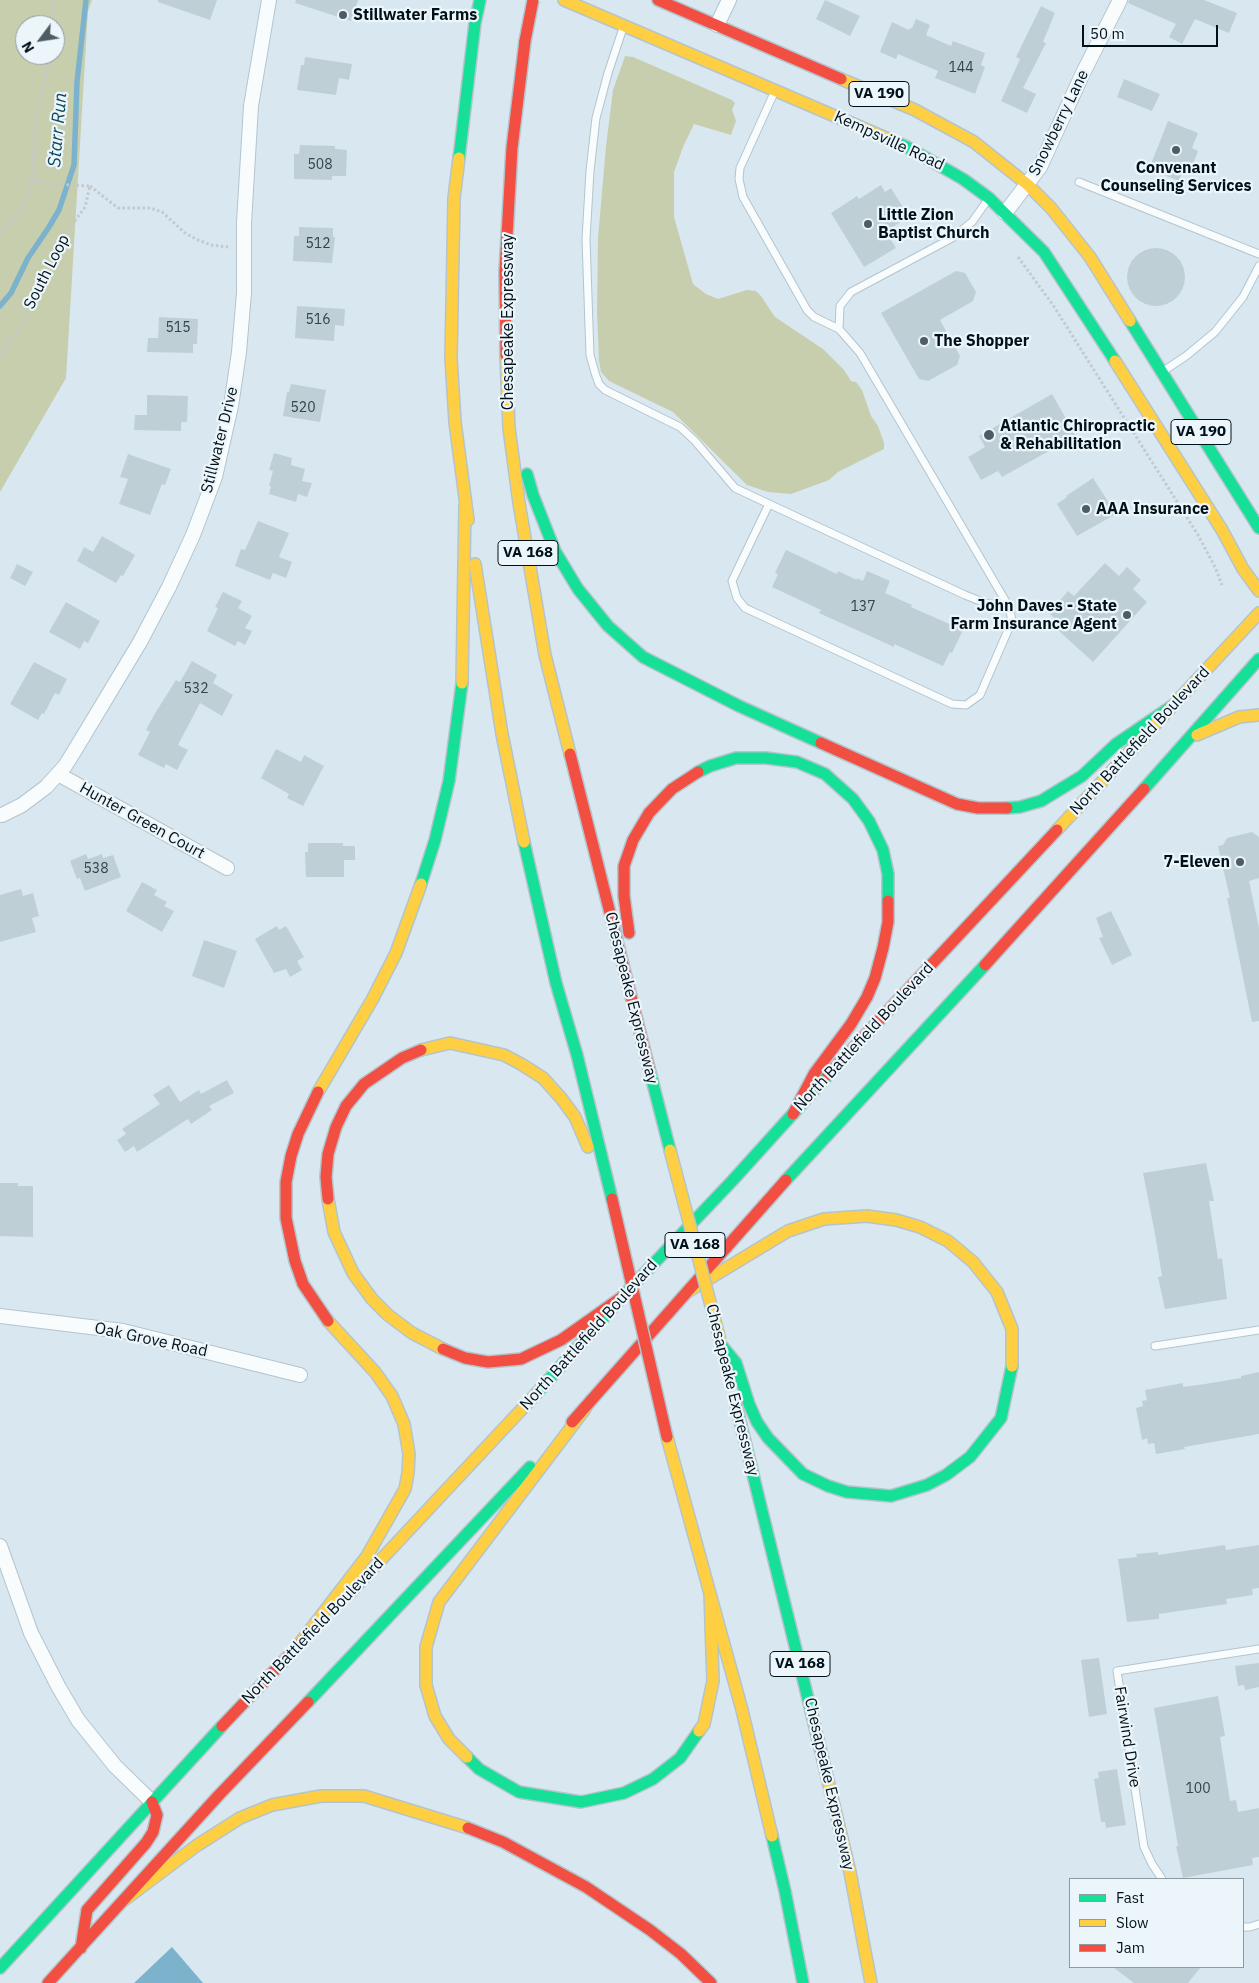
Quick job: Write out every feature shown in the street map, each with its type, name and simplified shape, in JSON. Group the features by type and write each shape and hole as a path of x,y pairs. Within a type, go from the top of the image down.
{"main road":[{"name":"VA 168","path":"480,0 475,22 454,198 452,338 454,422 465,505 502,734 518,817 556,983 577,1056 612,1199 667,1437 742,1710 785,1891 803,1983"},
{"name":"Chesapeake Expressway","path":"533,0 525,41 512,148 505,271 505,343 509,428 519,503 545,655 645,1054 721,1343 848,1863 871,1983"},
{"name":"Kempsville Road","path":"564,0 907,147 963,179 989,198 1044,252 1076,299 1222,530 1243,569 1259,591"},
{"name":"VA 190","path":"658,0 938,121 974,142 1028,185 1051,208 1090,258 1259,528"},
{"path":"508,402 533,495 555,551 578,589 608,626 643,657 748,710 945,799 978,808 998,809 1020,807 1050,796 1082,776 1116,744 1172,706"},
{"path":"1236,489 1258,504"},
{"path":"300,1643 367,1556 401,1496 408,1473 409,1454 404,1424 392,1396 375,1372 328,1321 304,1284 295,1261 286,1218 286,1182 298,1134 320,1089 372,1000 396,952 418,895 435,840 454,747 462,684 465,505"},
{"name":"North Battlefield Boulevard","path":"0,1968 300,1643 383,1559 564,1364 622,1297 1259,613"},
{"name":"North Battlefield Boulevard","path":"48,1983 219,1795 585,1409 796,1169 1048,898 1259,659"},
{"path":"1187,740 1233,719 1259,715"},
{"path":"645,1054 624,896 624,866 633,840 649,813 672,789 690,776 710,766 736,758 766,758 797,762 826,774 853,798 869,821 883,850 888,874 888,922 875,978 867,997 851,1024 814,1074 793,1114"},
{"path":"612,1199 574,1117 561,1098 543,1078 504,1055 450,1043 424,1049 402,1058 383,1069 364,1084 346,1106 336,1127 328,1154 326,1177 328,1204 334,1232 353,1273 372,1299 388,1315 412,1333 434,1346 465,1358 488,1362 521,1360 561,1340 622,1297"},
{"path":"687,1292 788,1231 824,1219 867,1216 896,1220 920,1227 948,1241 973,1262 997,1292 1012,1329 1012,1372 1001,1418 970,1457 946,1475 927,1485 891,1496 847,1492 828,1486 804,1474 768,1438 757,1422 749,1404 736,1363 721,1343"},
{"path":"585,1409 439,1602 426,1647 426,1685 435,1716 449,1739 479,1769 496,1780 520,1792 545,1797 581,1802 624,1793 653,1779 680,1758 704,1724 713,1682 710,1593"},
{"path":"123,1901 196,1846 240,1818 272,1805 321,1796 364,1796 457,1823 503,1842 548,1866 586,1887 650,1930 681,1954 711,1983"},
{"path":"81,1948 86,1910 146,1843 153,1832 158,1815 152,1802"}],"street":[{"name":"Stillwater Drive","path":"2,815 22,805 46,787 75,750 135,650 169,587 193,535 215,477 232,406 239,352 244,293 247,156 251,106 269,0"},
{"path":"717,25 729,0"},
{"name":"Snowberry Lane","path":"1005,214 1040,167 1083,73 1120,0"},
{"name":"Hunter Green Court","path":"58,774 227,868"},
{"name":"Oak Grove Road","path":"0,1316 122,1331 300,1376"},
{"path":"0,1546 31,1633 73,1712 92,1740 115,1766 152,1802"}],"lane":[{"path":"624,26 608,73 596,118 590,171 587,258 590,355 599,384 605,390 680,427 711,459 735,488 965,595 1009,607"},
{"path":"769,504 732,581 737,598 745,608 952,704 966,705 980,695 1012,621 1009,607 860,353 839,329 814,318 807,310 743,197 739,179 740,168 775,90"},
{"path":"1079,182 1259,254"},
{"path":"839,329 840,306 851,292 952,238 972,222 989,198"},
{"path":"1162,371 1186,356 1215,332 1243,297 1259,266"},
{"path":"1155,1346 1259,1330"},
{"name":"Fairwind Drive","path":"1161,1878 1144,1847 1117,1672 1259,1649"},
{"path":"1244,1927 1259,1924"}],"path":[{"path":"53,0 53,15"},
{"path":"0,235 22,209 32,180 36,118 48,65"},
{"path":"32,180 48,184 90,186 118,208 150,208 162,212 185,232 211,246 244,248"},
{"name":"South Loop","path":"0,356 23,323 34,292 61,240 85,207 90,186"}],"green space":[{"path":"0,0 92,0 88,11 66,378 0,492"},
{"path":"625,56 633,57 732,100 735,103 732,110 736,121 731,135 694,124 674,172 674,217 693,284 706,294 718,299 747,290 756,291 775,317 823,349 844,370 851,381 856,382 862,390 871,416 878,426 884,443 884,449 838,472 829,480 791,494 768,492 747,485 673,412 609,381 601,372 597,312 598,238 613,90"}],"water":[{"path":"172,1947 203,1983 134,1983"}],"building":[{"path":"158,0 217,0 210,20 158,2"},
{"name":"Stillwater Farms","path":"296,0 358,0 351,21 295,3"},
{"path":"825,0 860,16 850,36 816,19"},
{"path":"1129,0 1204,0 1237,13 1229,33 1195,19 1182,44 1169,37 1176,24 1128,3"},
{"path":"1041,6 1055,13 1043,42 1046,43 1023,88 1036,94 1027,113 1001,101 1020,59 1016,57"},
{"path":"916,19 930,25 926,35 951,46 953,41 985,53 981,65 985,67 975,94 935,78 938,71 898,54 896,59 880,52 892,22 909,30"},
{"path":"305,57 352,64 349,80 339,78 336,95 297,90 301,65 304,65"},
{"path":"1124,79 1160,94 1152,111 1117,97"},
{"name":"Convenant Counseling Services","path":"1168,121 1198,133 1192,148 1198,151 1192,167 1185,165 1179,181 1149,169"},
{"path":"300,145 335,146 335,149 347,150 346,176 332,176 332,180 294,179 294,154 299,154"},
{"name":"Little Zion Baptist Church","path":"881,185 885,192 891,188 909,217 886,231 896,248 864,267 831,213 857,196 859,199"},
{"path":"299,227 333,228 333,237 335,237 332,263 293,261 294,236 299,236"},
{"path":"1150,248 1162,248 1177,256 1185,271 1185,283 1177,298 1162,306 1150,306 1135,298 1127,283 1127,271 1135,256"},
{"name":"The Shopper","path":"956,271 965,273 976,292 973,301 940,320 960,356 957,365 928,381 919,379 881,313"},
{"path":"297,306 345,309 344,326 335,325 334,341 295,338"},
{"path":"159,317 198,319 197,344 193,344 193,353 147,352 148,338 158,338"},
{"path":"291,384 326,390 320,422 283,416 287,392 289,392"},
{"path":"1052,394 1076,436 1002,477 998,471 981,480 968,457 985,447 979,436"},
{"path":"147,395 188,396 187,422 181,422 181,431 134,430 135,415 147,415"},
{"path":"274,453 292,458 291,465 305,469 302,481 312,483 307,497 298,494 296,502 269,494 273,471 269,470"},
{"path":"128,454 171,469 165,485 162,484 150,515 119,504 128,479 120,477"},
{"name":"AAA Insurance","path":"1093,478 1116,514 1077,536 1057,504"},
{"path":"258,521 289,533 279,557 292,562 286,578 273,573 270,580 235,566 241,549 245,550"},
{"path":"102,536 135,555 123,576 121,575 116,583 77,561 84,547 93,552"},
{"path":"786,550 837,574 838,571 857,580 857,578 863,581 867,571 890,581 885,593 912,605 911,607 963,630 952,653 950,652 943,666 894,644 894,647 819,613 821,610 772,587 778,574 775,573"},
{"path":"1105,563 1119,576 1127,567 1141,580 1133,589 1147,602 1093,662 1059,631 1063,626 1049,613 1068,591 1074,596"},
{"path":"17,564 33,572 25,586 10,578"},
{"path":"223,592 242,601 238,608 252,616 245,628 252,631 245,645 238,641 235,646 207,631 218,608 215,607"},
{"path":"66,602 100,621 88,643 84,641 80,649 49,632"},
{"path":"192,661 217,675 213,683 233,695 222,716 200,703 178,745 188,750 177,770 166,764 164,768 138,755 150,732 146,730 154,715 176,680 180,682"},
{"path":"34,662 67,679 59,695 55,693 44,714 42,713 38,720 10,704"},
{"path":"276,749 301,762 304,755 324,766 303,806 287,798 289,794 261,778"},
{"path":"1252,832 1259,837 1259,878 1249,881 1259,928 1259,1021 1252,1022 1227,898 1230,898 1218,846 1223,845 1227,838"},
{"path":"308,843 343,843 343,846 355,846 355,860 344,860 344,877 306,877 305,852 308,852"},
{"path":"86,854 88,859 102,854 103,858 113,855 121,877 85,891 80,878 77,879 70,861"},
{"path":"142,882 157,890 154,895 167,902 164,906 174,911 162,932 126,911"},
{"path":"21,889 23,896 33,893 39,916 32,918 36,932 0,942 0,895"},
{"path":"1111,911 1132,955 1112,965 1099,938 1103,937 1096,918"},
{"path":"277,926 279,930 286,926 304,957 297,961 302,970 290,977 286,969 274,973 255,939"},
{"path":"204,940 237,951 224,988 192,976"},
{"path":"227,1080 234,1093 209,1106 212,1110 191,1124 188,1119 137,1152 134,1146 125,1152 117,1140 126,1134 122,1129 160,1104 153,1095 169,1085 180,1102 199,1090 201,1094"},
{"path":"1206,1163 1214,1201 1209,1201 1218,1259 1222,1258 1227,1299 1165,1309 1158,1277 1162,1276 1143,1173"},
{"path":"0,1183 18,1183 18,1186 33,1186 33,1237 0,1236"},
{"path":"1259,1372 1259,1434 1184,1447 1185,1449 1156,1454 1154,1443 1148,1444 1147,1438 1142,1440 1136,1408 1143,1406 1142,1401 1147,1400 1145,1390 1183,1383 1183,1387 1205,1384 1241,1378 1241,1376"},
{"path":"1225,1545 1226,1550 1259,1545 1259,1588 1252,1589 1253,1595 1226,1599 1227,1604 1159,1614 1159,1619 1127,1622 1118,1559 1137,1557 1136,1554 1158,1552 1158,1555"},
{"path":"1099,1658 1107,1714 1089,1717 1081,1660"},
{"path":"1259,1663 1259,1687 1245,1690 1244,1685 1238,1686 1235,1666"},
{"path":"1218,1696 1225,1736 1220,1737 1230,1801 1236,1800 1238,1812 1259,1808 1259,1857 1252,1858 1253,1865 1183,1878 1176,1846 1178,1846 1154,1708"},
{"path":"1117,1769 1126,1825 1106,1828 1105,1822 1101,1822 1094,1779 1099,1778 1098,1772"},
{"path":"1114,1968 1200,1968 1188,1983 1134,1983"}],"waterway":[{"name":"Starr Run","path":"0,306 11,293 28,258 59,210 74,165 77,82 86,0"}],"traffic: fast":[{"path":"459,158 475,23 480,0"},
{"path":"893,141 963,179 989,198 1044,252 1115,361"},
{"path":"1130,321 1259,528"},
{"path":"527,474 533,495 555,551 578,589 608,626 643,657 739,706 821,743"},
{"path":"1144,789 1259,659"},
{"path":"421,884 435,840 449,781 462,683"},
{"path":"1007,808 1020,807 1041,801 1082,776 1116,744 1172,706"},
{"path":"698,772 736,758 766,758 797,762 825,774 853,799 869,821 883,850 888,874 888,901"},
{"path":"524,842 556,983 577,1055 612,1199"},
{"path":"786,1180 985,965"},
{"path":"649,1068 670,1150"},
{"path":"536,1394 622,1297 733,1180 828,1075"},
{"path":"722,1346 736,1363 749,1404 757,1422 768,1438 803,1474 828,1486 847,1492 891,1496 927,1485 946,1475 970,1457 1001,1418 1012,1366"},
{"path":"735,1401 823,1760"},
{"path":"308,1702 530,1467"},
{"path":"0,1968 222,1726"},
{"path":"467,1757 479,1769 519,1792 581,1802 624,1793 653,1779 680,1758 699,1731"},
{"path":"772,1836 803,1983"}],"traffic: slow":[{"path":"564,0 893,141"},
{"path":"841,79 915,110 974,142 1028,185 1051,208 1090,257 1130,321"},
{"path":"459,158 454,198 451,358 455,422 468,520"},
{"path":"506,356 509,428 519,503 545,655 570,754"},
{"path":"1115,361 1222,530 1243,569 1259,591"},
{"path":"462,683 465,505"},
{"path":"475,564 502,734 524,842"},
{"path":"1057,830 1259,613"},
{"path":"1197,735 1239,717 1259,715"},
{"path":"318,1092 372,1000 396,953 421,884"},
{"path":"421,1050 450,1043 504,1055 521,1064 543,1078 561,1098 575,1117 588,1147"},
{"path":"670,1150 720,1340"},
{"path":"328,1199 334,1232 353,1273 372,1299 388,1315 412,1333 443,1349"},
{"path":"687,1292 788,1231 824,1219 867,1216 896,1220 920,1227 948,1241 973,1262 997,1292 1012,1329 1012,1366"},
{"path":"300,1643 367,1556 405,1489 408,1473 409,1454 404,1424 392,1396 375,1372 328,1321"},
{"path":"348,1595 536,1394"},
{"path":"467,1757 449,1739 435,1716 426,1685 426,1647 439,1602 585,1409"},
{"path":"667,1437 742,1710 772,1836"},
{"path":"699,1731 704,1724 713,1681 710,1593"},
{"path":"823,1760 850,1872 871,1983"},
{"path":"123,1901 196,1846 240,1818 272,1805 321,1796 364,1796 468,1828"}],"traffic: jam":[{"path":"525,41 533,0"},
{"path":"658,0 841,79"},
{"path":"506,356 505,271 512,148 525,41"},
{"path":"821,743 957,804 978,808 1007,808"},
{"path":"570,754 649,1068"},
{"path":"629,933 624,896 624,866 633,840 649,813 672,789 698,772"},
{"path":"985,965 1144,789"},
{"path":"828,1075 1057,830"},
{"path":"793,1114 814,1074 851,1024 867,997 875,978 883,948 888,922 888,901"},
{"path":"328,1199 326,1177 328,1154 336,1127 346,1106 364,1084 402,1058 421,1050"},
{"path":"318,1092 298,1134 291,1156 286,1182 286,1218 295,1261 303,1284 328,1321"},
{"path":"572,1422 786,1180"},
{"path":"612,1199 667,1437"},
{"path":"443,1349 465,1358 488,1362 521,1359 561,1340 622,1297"},
{"path":"222,1726 313,1630"},
{"path":"48,1983 219,1795 308,1702"},
{"path":"81,1948 87,1910 146,1843 153,1832 157,1815 152,1802"},
{"path":"468,1828 503,1842 586,1887 650,1930 681,1954 711,1983"}],"place":[{"name":"Stillwater Farms","path":"343,15"},
{"name":"Convenant Counseling Services","path":"1176,150"},
{"name":"Little Zion Baptist Church","path":"868,224"},
{"name":"The Shopper","path":"924,341"},
{"name":"Atlantic Chiropractic & Rehabilitation","path":"989,435"},
{"name":"AAA Insurance","path":"1086,509"},
{"name":"John Daves - State Farm Insurance Agent","path":"1127,615"},
{"name":"7-Eleven","path":"1240,862"}]}
